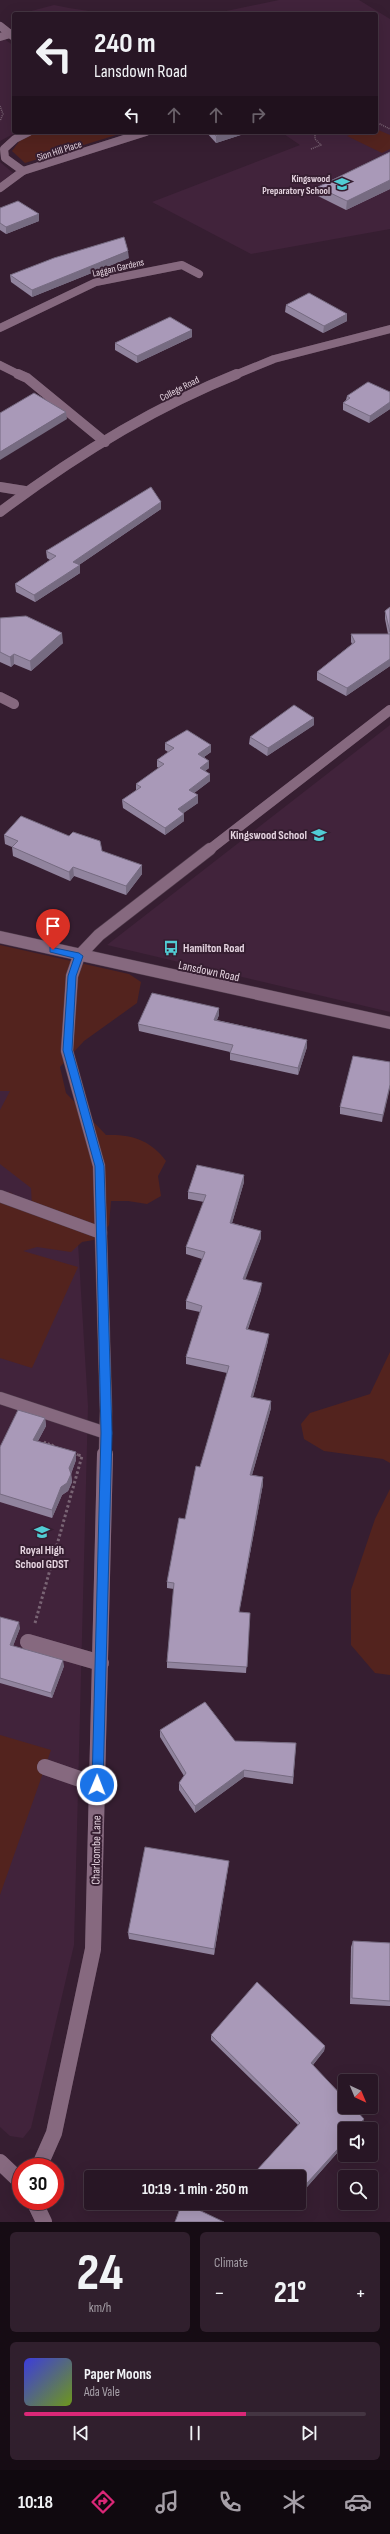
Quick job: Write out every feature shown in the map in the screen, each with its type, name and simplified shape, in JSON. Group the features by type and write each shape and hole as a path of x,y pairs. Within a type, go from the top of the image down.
{"street":[{"path":"0,26 12,35"},
{"path":"0,37 12,35"},
{"path":"23,172 5,158 4,149 15,139 25,134"},
{"name":"Sion Hill Place","path":"0,188 23,172 140,134"},
{"name":"Laggan Gardens","path":"0,328 96,282 182,265 199,274"},
{"name":"College Road","path":"2,506 25,492 57,469 153,413 209,385 274,359 333,342 390,330"},
{"path":"0,365 27,378 105,442"},
{"path":"0,487 25,492"},
{"path":"0,698 14,704"},
{"path":"79,956 98,935 390,710"},
{"name":"Lansdown Road","path":"0,937 79,956 390,1024"},
{"name":"Charlcombe Lane","path":"43,2158 54,2133 93,1949 106,1433 99,1166 68,1050 72,976 79,956"},
{"path":"0,1196 101,1233"},
{"path":"0,1398 106,1433"},
{"path":"28,1642 101,1663"},
{"path":"45,1767 97,1785"},
{"path":"0,2162 12,2173"},
{"path":"38,2210 44,2222"}],"path":[{"path":"0,106 3,114 0,121"},
{"path":"378,123 390,129"},
{"path":"311,149 321,145 315,139 315,134"},
{"path":"41,1449 58,1416"},
{"path":"44,1442 57,1447"},
{"path":"40,1607 82,1456 70,1452"}],"shaded area":[{"path":"279,0 359,0 390,19 390,229 251,254 152,202 300,145 284,134 378,134 378,12 222,12"},
{"path":"54,5 95,12 28,12"},
{"path":"0,36 12,45 12,134 13,134 0,141"},
{"path":"378,130 390,135 390,149 382,153 347,136 352,134 378,134"},
{"path":"32,134 119,134 25,163 12,151 21,139"},
{"path":"0,162 13,173 0,183"},
{"name":"Kingswood School","path":"390,725 390,1012 107,945"},
{"path":"0,945 129,974 141,982 137,1003 84,1041 60,1067 66,1093 106,1135 132,1137 147,1143 166,1161 158,1176 161,1196 147,1204 128,1201 111,1201 109,1225 99,1239 82,1242 71,1252 37,1247 23,1251 78,1267 32,1368 0,1358 0,1191 12,1193 16,1203 32,1206 31,1188 0,1164 0,1110 10,1091 0,1091"},
{"name":"Royal High School GDST","path":"0,955 38,1055 73,1161 88,1406 74,1945 31,2128 23,2138 10,2136 0,2127"},
{"path":"390,1352 390,1463 383,1459 324,1451 304,1439 301,1424 310,1413 370,1394"},
{"path":"390,1489 390,1675 375,1673 351,1645 351,1590 375,1519"},
{"path":"0,1735 51,1750 0,1895"}],"building":[{"path":"390,152 390,180 347,201 318,187"},
{"path":"18,201 39,214 6,227 0,223 0,208"},
{"path":"124,237 128,251 32,290 10,275 54,258"},
{"path":"309,293 347,314 324,326 286,305"},
{"path":"170,317 192,330 137,356 115,343"},
{"path":"368,382 390,392 390,402 370,416 343,403 350,398 347,396"},
{"path":"34,393 66,412 0,452 0,413"},
{"path":"151,487 161,502 73,562 80,565 34,595 15,584 56,556 46,551"},
{"path":"390,607 390,632 385,611"},
{"path":"26,616 62,633 30,661 14,654 10,657 0,652 0,618"},
{"path":"351,634 390,634 390,659 347,688 317,672 355,642"},
{"path":"294,705 314,718 268,748 250,737"},
{"path":"187,730 211,745 198,754 209,761 200,768 210,774 189,790 198,795 178,809 184,814 165,828 122,800 141,787 136,784 164,764 157,760 174,748 165,743"},
{"path":"21,816 69,836 73,832 100,841 102,851 142,865 126,886 73,867 69,872 12,847 18,841 4,835"},
{"path":"152,993 219,1008 214,1020 307,1040 298,1068 230,1053 233,1045 138,1024"},
{"path":"353,1056 390,1062 390,1085 383,1115 340,1107"},
{"path":"197,1165 244,1175 230,1223 261,1231 243,1279 262,1283 246,1329 269,1334 251,1397 271,1401 250,1475 263,1477 239,1612 250,1613 247,1667 167,1662 174,1583 167,1582 179,1518 185,1519 196,1466 200,1467 229,1366 186,1357 202,1306 186,1301 205,1252 186,1247 206,1195 188,1192"},
{"path":"18,1410 45,1418 33,1440 76,1452 69,1468 71,1474 67,1483 61,1487 52,1510 0,1494 0,1447"},
{"path":"0,1617 19,1622 10,1645 63,1660 51,1693 0,1678"},
{"path":"205,1702 235,1741 296,1743 293,1777 244,1770 195,1806 179,1783 186,1773 160,1730"},
{"path":"145,1847 229,1861 214,1949 128,1933"},
{"path":"353,1941 390,1943 390,2001 352,1998"},
{"path":"257,1982 325,2046 311,2063 338,2092 338,2114 359,2114 364,2119 361,2122 338,2122 338,2149 306,2184 306,2170 257,2170 300,2123 211,2035"},
{"path":"179,2210 199,2210 224,2222 175,2222"}],"place":[{"name":"Kingswood Preparatory School","path":"342,184"},
{"name":"Kingswood School","path":"319,835"},
{"name":"Hamilton Road","path":"171,948"},
{"name":"Royal High School GDST","path":"42,1532"}],"route":[{"path":"53,950 79,956 72,976 68,1050 99,1166 106,1433 97,1785"}]}
